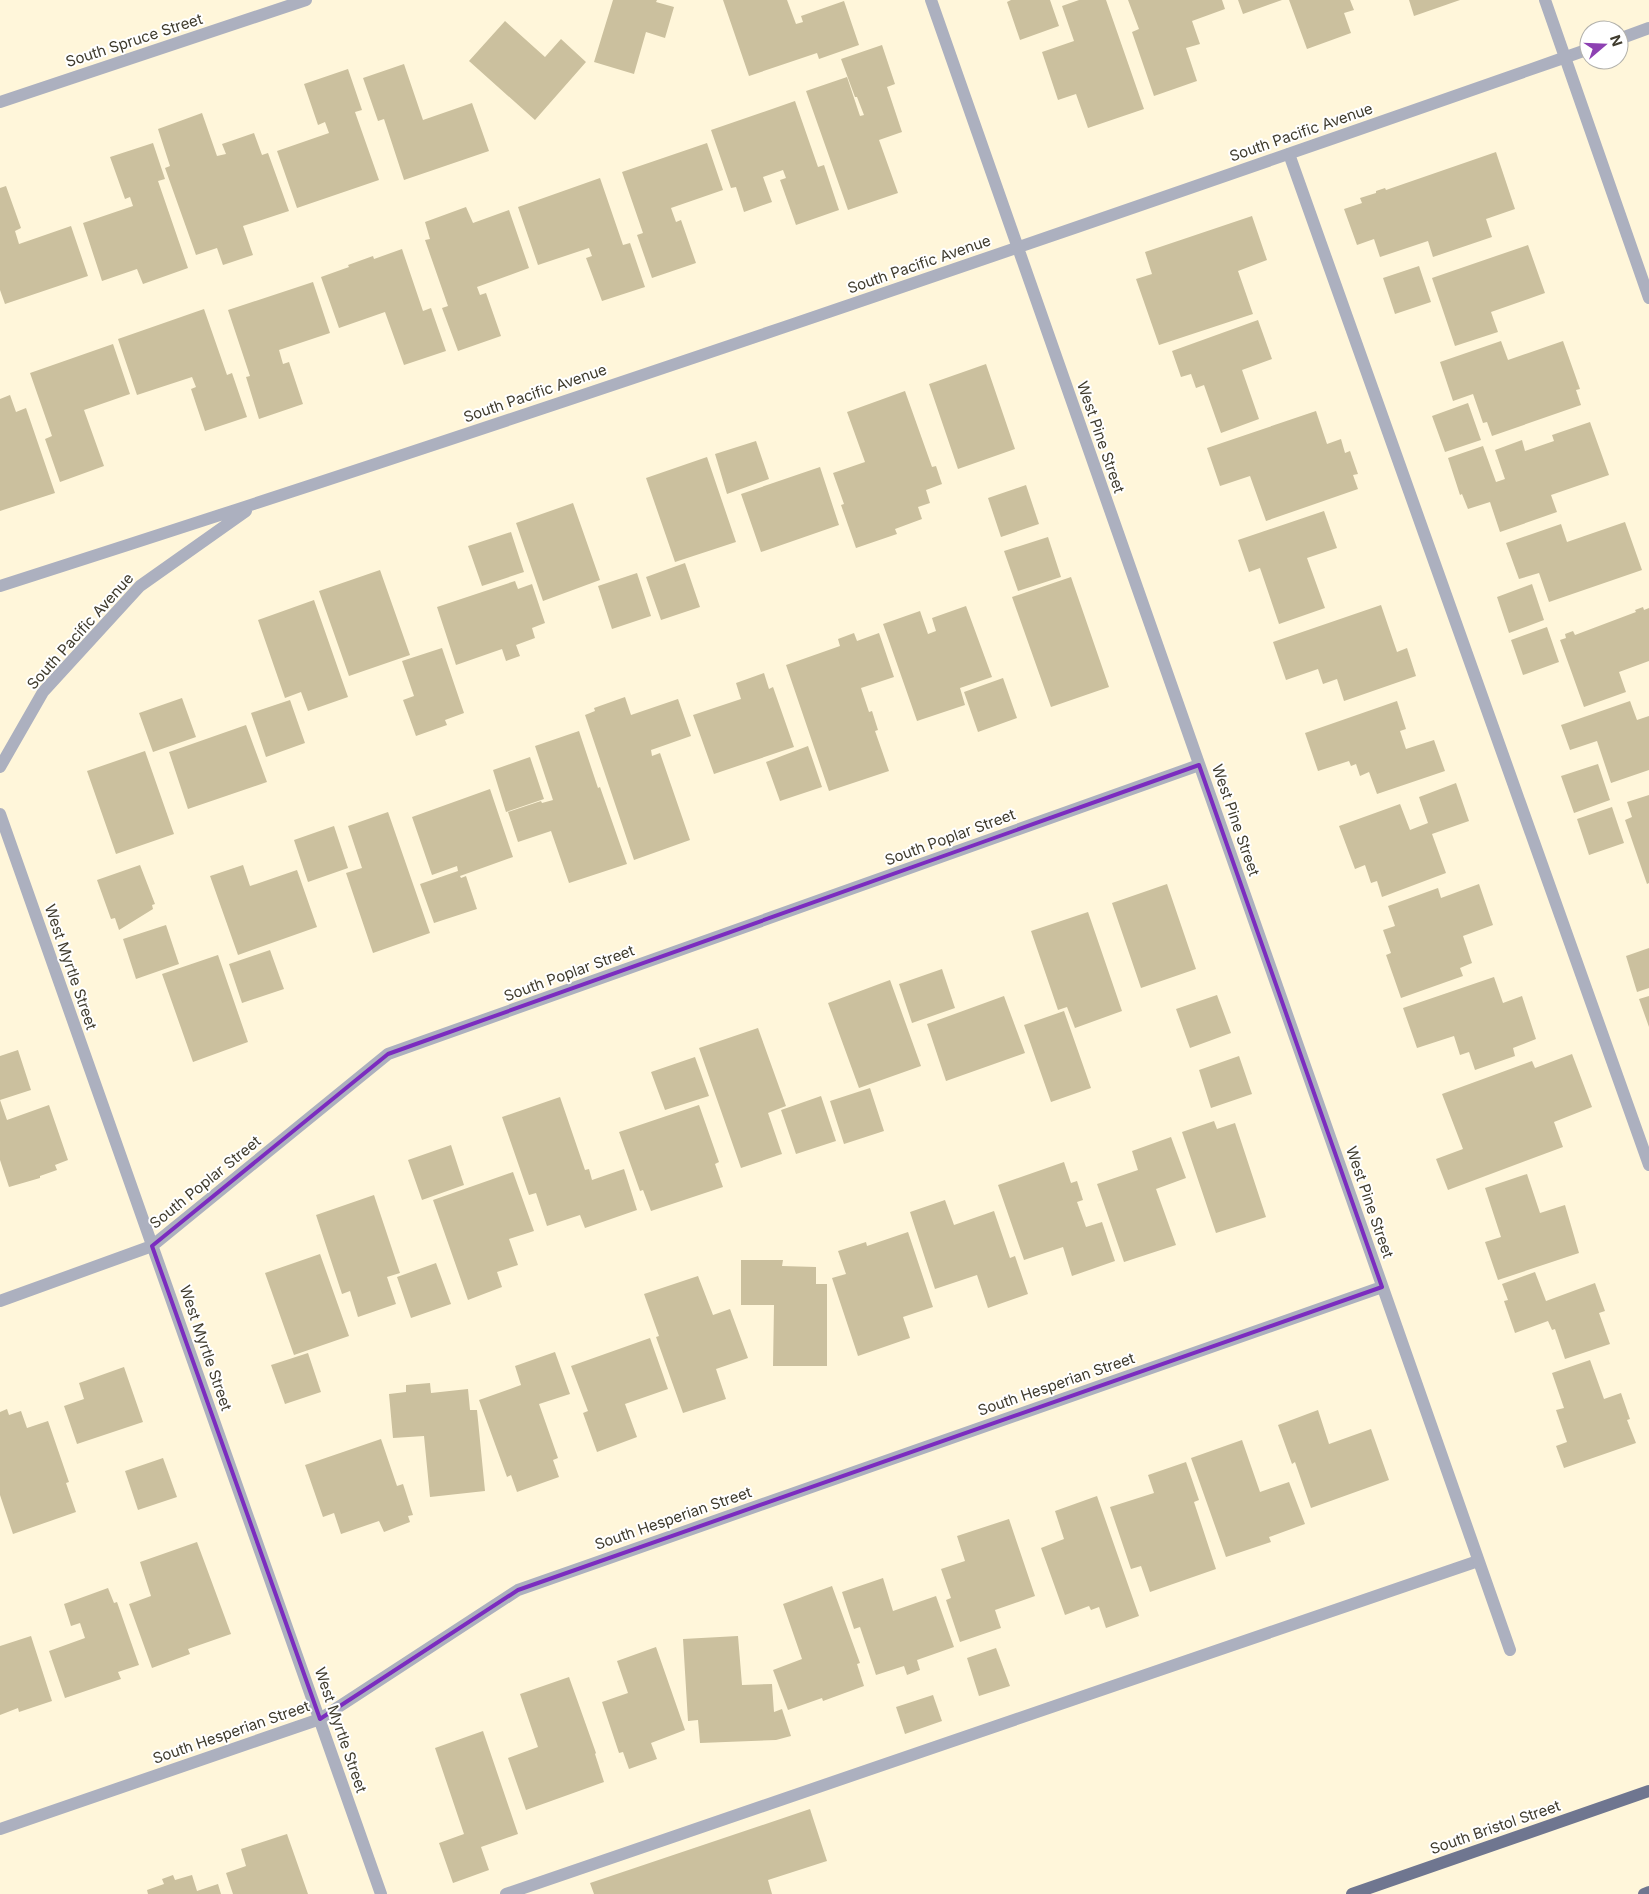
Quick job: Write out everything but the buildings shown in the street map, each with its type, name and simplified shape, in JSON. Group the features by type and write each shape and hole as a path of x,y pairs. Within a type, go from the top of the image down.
{"main road":[{"name":"South Bristol Street","path":"1352,1894 1649,1792"},
{"path":"1644,1894 1649,1892"}],"street":[{"name":"South Spruce Street","path":"0,102 306,0"},
{"name":"West Pine Street","path":"931,0 1510,1650"},
{"path":"1545,0 1649,298"},
{"path":"1629,35 1649,28"},
{"name":"South Pacific Avenue","path":"0,586 257,504 1018,248 1579,52"},
{"path":"1289,154 1649,1165"},
{"name":"South Pacific Avenue","path":"0,767 43,692 140,586 257,504"},
{"name":"South Poplar Street","path":"0,1301 152,1246 388,1054 1199,765"},
{"name":"West Myrtle Street","path":"0,814 381,1894"},
{"name":"South Hesperian Street","path":"0,1829 320,1719 518,1590 1382,1287"},
{"path":"506,1894 1478,1561"}],"highlighted area":[{"path":"1199,765 1382,1287 518,1590 320,1719 152,1246 388,1054"}]}
